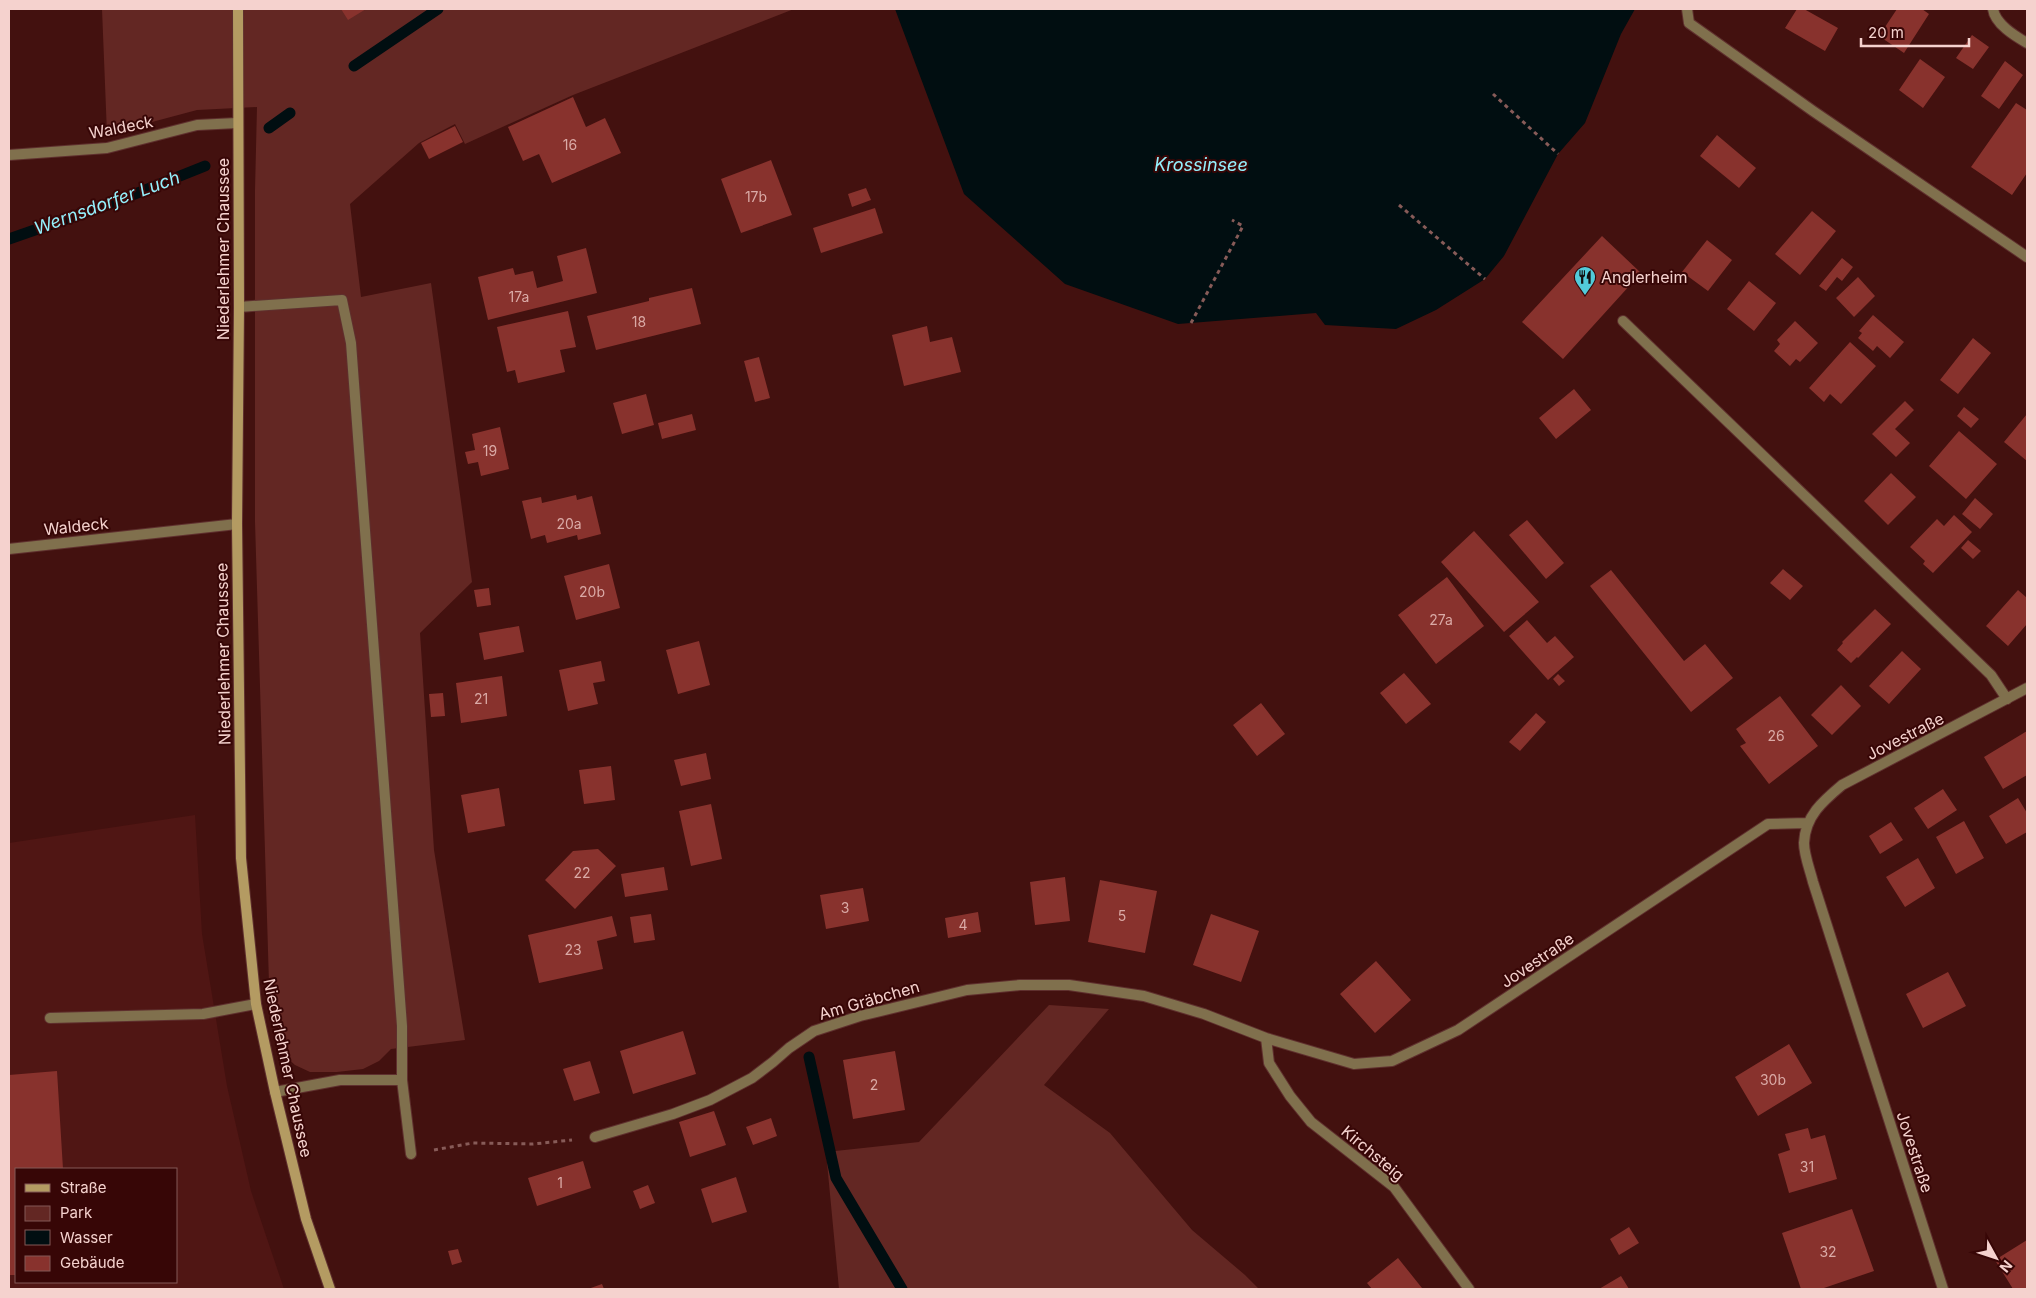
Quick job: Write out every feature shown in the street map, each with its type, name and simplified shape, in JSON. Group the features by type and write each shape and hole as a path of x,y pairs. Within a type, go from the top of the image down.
{"main road":[{"name":"Niederlehmer Chaussee","path":"238,9 239,307 237,524 241,858 256,1004 306,1220 330,1289"}],"street":[{"path":"1687,9 1689,23 1813,111 2027,257"},
{"path":"1993,9 1994,16 2014,35 2027,43"},
{"name":"Waldeck","path":"9,155 107,148 197,125 237,122"},
{"path":"239,307 342,300 352,343 401,1017 402,1080 410,1154"},
{"path":"1623,322 1991,675 2007,699"},
{"name":"Waldeck","path":"9,549 237,524"},
{"name":"Jovestraße","path":"1943,1289 1813,882 1804,844 1807,823 1821,802 1842,785 2027,688"},
{"name":"Jovestraße","path":"1266,1038 1354,1064 1392,1061 1458,1030 1768,824 1807,823"},
{"name":"Am Gräbchen","path":"595,1137 673,1114 710,1100 752,1078 789,1048 814,1031 860,1016 967,990 1020,985 1069,985 1144,996 1204,1014 1266,1038"},
{"path":"50,1018 204,1014 256,1004"},
{"name":"Kirchsteig","path":"1266,1038 1269,1063 1290,1096 1311,1122 1394,1187 1468,1289"},
{"path":"275,1092 340,1080 402,1080"}],"path":[{"path":"1493,94 1558,154"},
{"path":"1399,205 1485,279"},
{"path":"1191,323 1243,226 1232,220"},
{"path":"410,1154 472,1143 541,1143 595,1137"}],"shaded area":[{"path":"195,815 202,934 227,1086 251,1191 284,1289 9,1289 9,843"}],"green space":[{"path":"102,9 794,9 573,95 465,144 455,124 419,143 350,204 361,297 431,283 472,582 420,633 434,850 465,1040 391,1049 379,1061 363,1069 337,1072 310,1072 295,1065 284,1055 269,983 255,522 255,190 257,107 197,110 107,134"},
{"path":"1049,1005 1109,1009 1044,1085 1110,1133 1192,1230 1259,1289 839,1289 826,1152 919,1142"}],"water":[{"name":"Krossinsee","path":"895,9 1635,9 1621,34 1585,123 1558,154 1504,256 1485,279 1436,310 1396,329 1325,325 1316,313 1178,324 1065,284 964,194"}],"building":[{"path":"341,9 366,9 348,20"},
{"path":"1797,9 1804,9 1838,28 1825,51 1785,28"},
{"path":"1897,9 1922,9 1929,14 1904,53 1879,36"},
{"path":"1972,35 1989,47 1973,69 1956,58"},
{"path":"1920,59 1945,77 1923,108 1899,90"},
{"path":"2005,61 2023,75 1999,109 1981,96"},
{"path":"573,97 586,127 605,118 621,153 552,183 539,154 523,161 508,127"},
{"path":"2016,103 2027,110 2027,173 2012,195 1971,167"},
{"path":"455,126 463,142 429,159 421,143"},
{"path":"1717,135 1756,168 1739,188 1700,156"},
{"path":"771,160 792,215 741,233 721,179"},
{"path":"866,188 871,200 852,207 848,194"},
{"path":"875,208 883,233 821,253 813,228"},
{"path":"1812,211 1836,231 1800,275 1775,254"},
{"path":"1602,236 1641,273 1563,359 1522,322"},
{"path":"1707,240 1732,260 1708,291 1682,272"},
{"path":"586,248 597,293 488,320 478,277 513,268 515,275 533,271 537,288 563,281 557,256"},
{"path":"1842,258 1853,267 1842,281 1837,277 1826,291 1819,286"},
{"path":"1858,277 1875,296 1854,317 1836,298"},
{"path":"1749,281 1776,303 1754,331 1727,309"},
{"path":"692,288 701,324 596,350 587,316"},
{"path":"568,311 576,347 560,350 565,372 518,383 515,370 507,372 497,327"},
{"path":"1873,315 1904,342 1890,358 1877,346 1873,351 1858,338 1862,333 1859,331"},
{"path":"1795,321 1818,343 1800,362 1796,359 1790,366 1774,351 1780,344 1777,340"},
{"path":"927,326 930,342 952,337 961,372 904,386 892,335"},
{"path":"1973,338 1991,353 1958,394 1940,380"},
{"path":"1850,342 1876,366 1841,404 1830,394 1824,402 1809,388"},
{"path":"759,357 770,398 755,402 744,361"},
{"path":"1574,389 1591,410 1556,439 1539,418"},
{"path":"646,394 654,425 622,434 613,403"},
{"path":"1905,401 1914,410 1895,429 1910,443 1896,457 1872,434"},
{"path":"1964,407 1979,419 1971,428 1957,416"},
{"path":"692,414 696,430 662,439 658,423"},
{"path":"2027,414 2027,461 2004,442"},
{"path":"500,427 509,469 481,476 478,462 468,464 465,452 475,450 472,434"},
{"path":"1959,431 1997,464 1966,499 1929,466"},
{"path":"1891,473 1916,497 1888,525 1864,501"},
{"path":"576,495 577,500 592,496 601,534 578,540 577,535 547,543 545,535 531,539 522,501 541,497 542,503"},
{"path":"1975,498 1993,514 1980,529 1962,514"},
{"path":"1954,515 1972,532 1933,573 1923,564 1925,561 1910,547 1937,519 1944,526"},
{"path":"1527,520 1564,563 1546,579 1509,535"},
{"path":"1474,531 1539,602 1504,632 1441,562"},
{"path":"1968,540 1981,551 1973,559 1961,548"},
{"path":"609,564 620,608 576,620 564,576"},
{"path":"1783,569 1803,586 1790,600 1770,583"},
{"path":"1611,570 1684,661 1705,644 1733,678 1691,712 1590,586"},
{"path":"1447,577 1484,626 1436,664 1398,615"},
{"path":"489,588 491,605 477,607 474,590"},
{"path":"2018,590 2027,598 2027,624 2008,646 1986,626"},
{"path":"1875,609 1891,624 1851,663 1837,650 1842,642"},
{"path":"1527,620 1547,643 1555,636 1574,657 1548,680 1509,636"},
{"path":"519,626 524,652 484,660 479,633"},
{"path":"699,641 710,685 678,694 666,650"},
{"path":"1902,651 1921,669 1889,704 1869,686"},
{"path":"601,661 605,681 593,683 598,704 568,711 559,670"},
{"path":"1404,673 1431,704 1406,724 1380,693"},
{"path":"1558,674 1565,681 1559,686 1553,679"},
{"path":"502,676 507,716 461,723 456,683"},
{"path":"1841,685 1861,706 1832,735 1811,715"},
{"path":"443,693 445,716 431,717 429,694"},
{"path":"1780,696 1818,746 1769,784 1740,746 1746,743 1736,729"},
{"path":"1261,703 1285,734 1257,756 1233,725"},
{"path":"1536,713 1546,722 1520,751 1509,742"},
{"path":"2027,731 2027,775 2003,789 1984,757"},
{"path":"706,753 711,779 681,786 674,760"},
{"path":"611,766 615,800 584,804 579,770"},
{"path":"499,788 505,826 468,833 461,795"},
{"path":"1943,789 1957,810 1928,829 1914,808"},
{"path":"2018,798 2027,813 2027,832 2006,844 1989,816"},
{"path":"711,804 722,859 691,866 679,811"},
{"path":"1964,821 1984,858 1956,874 1936,837"},
{"path":"1891,822 1903,840 1880,854 1869,836"},
{"path":"598,849 616,866 575,909 545,880 573,851"},
{"path":"1918,858 1935,888 1905,907 1886,877"},
{"path":"664,867 668,890 625,897 621,874"},
{"path":"1065,877 1070,921 1035,925 1030,882"},
{"path":"1100,880 1157,891 1145,953 1088,942"},
{"path":"863,888 869,921 826,929 820,895"},
{"path":"978,912 981,932 948,938 945,918"},
{"path":"651,914 655,940 634,943 630,917"},
{"path":"1211,914 1259,931 1241,982 1193,965"},
{"path":"612,916 617,936 597,941 603,969 539,983 528,935"},
{"path":"1376,961 1411,1000 1375,1033 1340,994"},
{"path":"1948,972 1966,1006 1923,1028 1906,994"},
{"path":"683,1031 696,1074 633,1094 620,1051"},
{"path":"1789,1044 1812,1083 1758,1116 1735,1077"},
{"path":"895,1051 905,1110 853,1119 843,1060"},
{"path":"590,1061 600,1093 574,1101 563,1069"},
{"path":"57,1071 63,1168 15,1168 15,1275 9,1275 9,1075"},
{"path":"714,1111 726,1145 690,1157 679,1122"},
{"path":"771,1118 777,1136 753,1145 746,1127"},
{"path":"1808,1128 1811,1139 1825,1135 1837,1179 1789,1193 1778,1154 1790,1150 1785,1134"},
{"path":"583,1161 591,1188 537,1206 528,1178"},
{"path":"736,1177 747,1212 712,1223 701,1189"},
{"path":"648,1185 655,1203 640,1209 633,1191"},
{"path":"1852,1209 1874,1271 1821,1289 1801,1289 1782,1233"},
{"path":"1629,1227 1639,1243 1619,1255 1610,1239"},
{"path":"2027,1240 2027,1289 2013,1289 1995,1260"},
{"path":"458,1249 462,1262 452,1265 448,1251"},
{"path":"1398,1258 1422,1288 1372,1289 1367,1283"},
{"path":"1621,1276 1629,1289 1599,1289"},
{"path":"602,1284 604,1289 588,1289"}],"waterway":[{"name":"Wernsdorfer Luch","path":"354,66 438,9"},
{"path":"269,128 290,113"},
{"name":"Wernsdorfer Luch","path":"9,239 115,202 205,166"},
{"path":"809,1057 836,1178 902,1289"}],"place":[{"name":"Anglerheim","path":"1585,296"}]}
